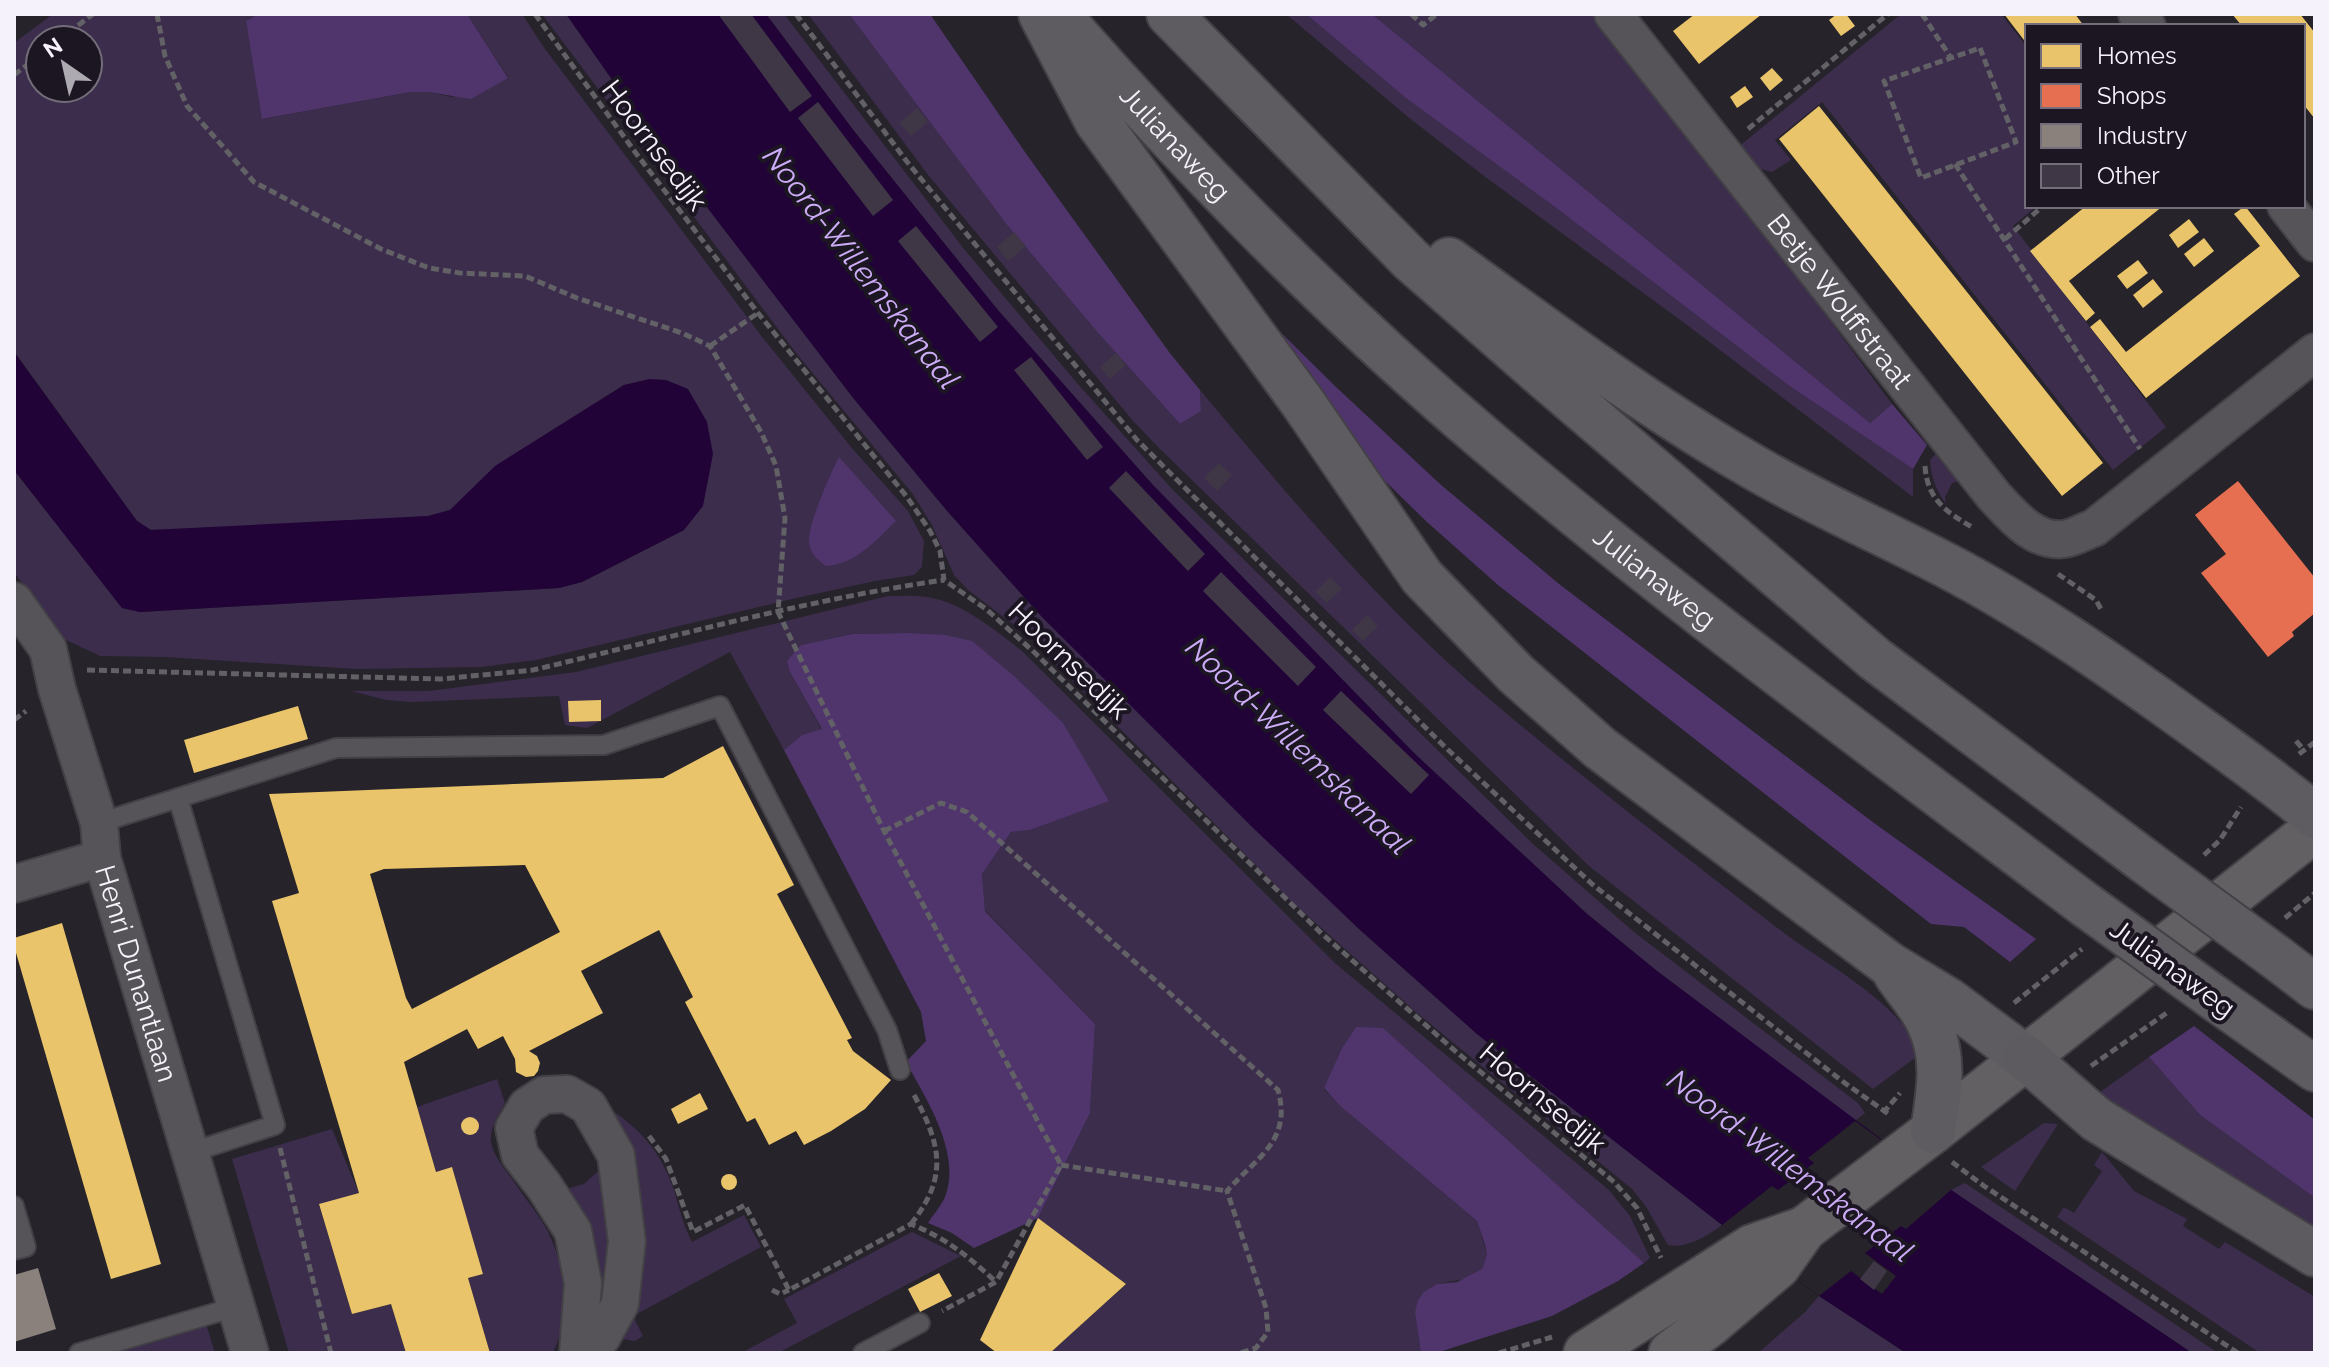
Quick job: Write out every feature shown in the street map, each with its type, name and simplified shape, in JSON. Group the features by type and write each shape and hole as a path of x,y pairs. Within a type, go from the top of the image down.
{"highway":[{"path":"1041,14 1097,121 1303,403 1422,577 1516,674 1600,748 1890,965 1984,1026 2096,1119 2315,1254"},
{"name":"Julianaweg","path":"1058,14 1252,225 1486,440 2085,927 2220,1002 2315,1069"},
{"path":"1169,14 1411,260 1875,659 2146,862 2278,940 2315,987"},
{"path":"1309,157 1590,363 1684,426 1753,468 1955,570 2040,619 2269,778 2315,816"},
{"path":"1890,965 1927,1020 1940,1062 1940,1087 1929,1149"}],"main road":[{"path":"1586,1353 1765,1257 1929,1149 2026,1058 2315,829"},
{"path":"1671,1353 1710,1324 1765,1257"}],"street":[{"name":"Betje Wolffstraat","path":"1613,14 1994,496 2021,524 2041,536 2063,540 2094,528 2158,477"},
{"path":"2288,208 2315,243"},
{"path":"2158,477 2315,352"},
{"name":"Henri Dunantlaan","path":"14,601 48,649 57,689 99,823 102,858 250,1353"},
{"path":"14,884 102,858"},
{"path":"578,1353 583,1283 573,1231 520,1155 514,1128 527,1106 544,1095 567,1094 588,1106 616,1155 627,1241 620,1304 602,1337 589,1353"}],"lane":[{"path":"99,823 336,748 604,745 720,706 887,1030 900,1070"},
{"path":"178,798 275,1125 189,1153"},
{"path":"14,1206 26,1247 14,1250"},
{"path":"79,1353 235,1307"},
{"path":"863,1353 920,1323"}],"path":[{"path":"157,14 165,56 187,106 254,182 381,249 429,268 460,273 525,276 710,346 761,432 776,466 785,518 778,612 884,831 1061,1165"},
{"name":"Hoornsedijk","path":"535,14 758,313 915,508 940,551 944,580 986,609 1035,653 1320,932 1454,1050 1614,1182 1646,1224 1662,1260"},
{"path":"796,14 908,163 1137,440 1445,747 1592,884 1929,1149 2238,1353"},
{"path":"1411,14 1423,25 1437,14"},
{"path":"1722,149 1888,14"},
{"path":"1922,14 1951,58"},
{"path":"1980,48 2016,142 1921,178 1884,81 1951,58 1980,48"},
{"path":"1955,164 2158,477"},
{"path":"2005,239 2041,208"},
{"path":"710,346 758,313"},
{"path":"57,689 85,670 441,679 533,670 778,612 889,588 944,580"},
{"path":"2296,741 2304,750"},
{"path":"884,831 941,803 967,812 1278,1090 1283,1109 1281,1125 1268,1149 1227,1191"},
{"path":"2193,864 2205,854"},
{"path":"2278,940 2315,893"},
{"path":"1984,1026 2085,927"},
{"path":"2059,1088 2171,1010"},
{"path":"1884,1112 1893,1098 1940,1062"},
{"path":"772,1290 780,1294 789,1290 911,1224 929,1201 938,1162 921,1108 900,1070"},
{"path":"275,1125 331,1353"},
{"path":"646,1134 666,1159 693,1232 745,1205 789,1290"},
{"path":"1061,1165 1227,1191"},
{"path":"920,1323 996,1282 1061,1165"},
{"path":"1227,1191 1266,1308 1268,1332 1257,1350 1240,1353"},
{"path":"911,1224 943,1238 996,1282"}],"shaded area":[{"path":"53,14 259,14 246,21 263,119 411,92 452,97 508,77 467,14 522,14 545,49 763,338 851,447 908,511 924,541 922,567 914,575 792,599 536,660 481,667 357,669 100,656 64,639 14,572 14,470 122,608 140,612 559,588 582,582 684,530 650,379 624,385 496,466 450,510 428,516 380,520 151,530 137,521 14,351 14,43 24,36 24,104 104,104 104,24 40,24"},
{"path":"259,14 467,14 508,78 471,99 411,92 262,119 246,21"},
{"path":"542,14 566,14 641,121 854,399 948,512 1042,617 1359,929 1477,1034 1722,1225 1689,1243 1668,1245 1632,1189 1417,1013 1291,901 1026,634 968,590 954,575 932,525 912,493 796,353"},
{"path":"766,14 784,14 964,249 1172,489 1532,843 1634,932 1858,1103 1865,1113 1855,1121 1657,971 1586,913 1414,753 1152,484 997,309 854,131"},
{"path":"808,14 849,14 1007,225 1180,424 1201,411 1200,390 1340,553 1454,668 1638,820 1784,933 1876,998 1906,1029 1917,1046 1915,1058 1873,1089 1589,866 1134,422 929,176"},
{"path":"849,14 930,14 1027,155 1169,352 1200,390 1201,411 1180,424 1099,334 1007,225"},
{"path":"1286,14 1306,14 1407,99 1555,207 1788,385 1913,469 1913,497 1484,176 1408,117"},
{"path":"1306,14 1372,14 1870,423 1892,404 1927,445 1913,469 1788,385 1555,207 1407,99"},
{"path":"1372,14 1597,14 1715,166 1892,404 1870,423"},
{"path":"1901,14 2001,14 2025,44 2025,208 2035,208 2013,226 2166,427 2113,470 1822,102 1775,140 1791,160 1772,172 1753,167 1737,148"},
{"path":"1260,312 1440,484 1559,584 1874,823 2036,939 2010,962 1964,927 1931,924 1498,585 1348,445"},
{"path":"1940,449 1959,481 1952,483 1945,497 1946,504 1935,483 1930,460"},
{"path":"839,457 896,521 856,556 826,566 812,552 810,532"},
{"path":"888,596 927,597 953,604 1021,650 1336,964 1609,1190 1630,1216 1650,1258 1644,1263 1356,1027 1342,1048 1324,1089 1477,1221 1487,1254 1482,1269 1470,1278 1437,1284 1415,1313 1421,1353 1050,1353 1126,1284 1038,1218 1090,1113 1095,1024 985,910 982,874 1011,832 1030,830 1109,800 907,633 852,634 801,645 790,672 822,730 802,735 784,750 730,652 587,728 565,725 559,696 412,702 386,700 351,691 429,691 576,672"},
{"path":"852,634 945,635 972,641 1063,723 1109,801 1030,830 1011,832 982,874 985,911 1095,1024 1090,1113 1038,1218 974,1248 952,1233 928,1223 945,1197 949,1163 932,1109 906,1062 926,1041 921,1012 784,750 802,735 822,729 787,661 801,645"},
{"path":"2194,1026 2315,1120 2315,1198 2200,1115 2149,1057"},
{"path":"1356,1027 1383,1028 1644,1263 1618,1281 1552,1316 1436,1353 1421,1353 1415,1313 1418,1300 1437,1284 1457,1282 1482,1269 1487,1254 1477,1221 1339,1105 1324,1088 1342,1048"},
{"path":"2149,1057 2200,1115 2315,1198 2315,1240 2096,1095"},
{"path":"497,1079 505,1103 493,1128 493,1149 545,1226 559,1261 564,1309 553,1353 490,1353 468,1278 483,1274 452,1168 436,1172 417,1107"},
{"path":"597,1101 630,1124 656,1153 669,1177 692,1242 744,1215 761,1247 633,1316 643,1336 635,1341 623,1339 618,1333"},
{"path":"2044,1123 2058,1124 2015,1191 1981,1167"},
{"path":"332,1129 359,1193 319,1205 352,1314 391,1304 406,1353 289,1353 232,1159"},
{"path":"2102,1152 2134,1191 2187,1219 2183,1226 2219,1249 2225,1242 2315,1297 2315,1353 2260,1353 2057,1217 2064,1207 2074,1213 2102,1171 2094,1165"},
{"path":"606,1164 614,1207 600,1320 559,1191 584,1184"},
{"path":"1965,1183 2218,1353 2192,1353 1951,1190"},
{"path":"912,1232 961,1256 778,1353 741,1353 797,1323 784,1299"},
{"path":"1819,1296 1906,1353 1758,1353"},
{"path":"206,1324 215,1353 108,1353"}],"water":[{"name":"Noord-Willemskanaal","path":"566,14 766,14 854,131 997,309 1152,484 1414,753 1586,913 1657,971 1932,1177 2192,1353 1906,1353 1819,1296 1722,1225 1477,1034 1359,929 1250,825 1042,617 948,512 854,399 641,121"},
{"path":"14,352 137,521 151,530 428,516 450,510 495,466 624,385 650,379 666,380 688,389 707,422 713,454 703,506 684,530 582,582 559,588 140,612 122,608 14,470"}],"pier":[{"path":"1855,1121 1951,1190 1906,1229 1901,1226 1865,1253 1896,1276 1882,1294 1851,1271 1819,1296 1722,1225 1772,1186 1778,1190 1814,1163 1808,1158"}],"building: Homes":[{"path":"1695,14 1762,14 1699,64 1673,31"},
{"path":"1837,14 1846,14 1855,26 1841,36 1829,20"},
{"path":"2004,14 2075,14 2082,24 2025,24 2025,41"},
{"path":"2232,14 2300,14 2315,33 2315,119 2305,106 2305,24 2240,24"},
{"path":"1772,68 1783,80 1770,91 1760,78"},
{"path":"1745,86 1753,97 1737,108 1730,97"},
{"path":"1819,106 2103,463 2062,496 1779,139"},
{"path":"2084,208 2160,208 2069,281 2095,313 2086,321 2030,251"},
{"path":"2247,208 2300,276 2146,398 2090,327 2100,319 2126,352 2260,246 2234,214"},
{"path":"2189,219 2199,232 2178,248 2169,235"},
{"path":"2204,238 2214,251 2194,267 2184,254"},
{"path":"2138,260 2148,273 2127,289 2117,276"},
{"path":"2153,279 2163,292 2143,308 2133,295"},
{"path":"601,700 601,721 569,722 568,701"},
{"path":"298,706 308,739 194,773 184,740"},
{"path":"723,746 794,885 777,894 852,1038 847,1040 853,1051 891,1080 865,1109 831,1131 804,1145 796,1131 769,1145 755,1118 747,1122 685,1002 693,997 659,930 581,971 603,1013 529,1051 537,1056 540,1063 534,1076 526,1077 516,1072 515,1059 503,1036 478,1049 467,1029 404,1062 436,1172 452,1167 483,1274 468,1278 490,1353 406,1353 391,1304 352,1314 319,1204 359,1193 272,901 299,893 269,794 663,778","holes":["525,865 560,932 412,1009 406,998 370,874 384,869"]},
{"path":"62,923 161,1264 111,1279 14,946 14,938"},
{"path":"700,1093 708,1109 678,1124 671,1109"},
{"path":"470,1117 479,1126 470,1135 461,1126"},
{"path":"726,1174 732,1174 737,1182 735,1188 726,1190 721,1185 721,1179"},
{"path":"1038,1218 1126,1284 1050,1353 997,1353 980,1340"},
{"path":"939,1273 952,1296 920,1312 908,1289"}],"building: Shops":[{"path":"2238,481 2315,578 2315,613 2292,632 2294,636 2268,657 2201,573 2226,554 2195,515"}],"building: Industry":[{"path":"38,1268 56,1329 14,1342 14,1275"}],"building: Other":[{"path":"718,14 751,14 812,96 790,112"},
{"path":"818,102 893,200 873,216 798,118"},
{"path":"917,108 928,122 911,136 899,123"},
{"path":"916,226 998,327 980,342 898,241"},
{"path":"1014,232 1026,246 1008,261 997,247"},
{"path":"1116,353 1126,365 1110,379 1100,367"},
{"path":"1031,357 1103,447 1087,460 1014,370"},
{"path":"1219,463 1232,475 1217,491 1204,478"},
{"path":"1126,471 1205,554 1188,571 1109,488"},
{"path":"1221,572 1316,667 1298,686 1203,591"},
{"path":"1330,577 1342,589 1327,603 1315,592"},
{"path":"1367,615 1378,626 1363,641 1352,630"},
{"path":"1341,691 1429,775 1411,794 1323,710"},
{"path":"1874,1261 1887,1271 1874,1290 1860,1279"}]}
